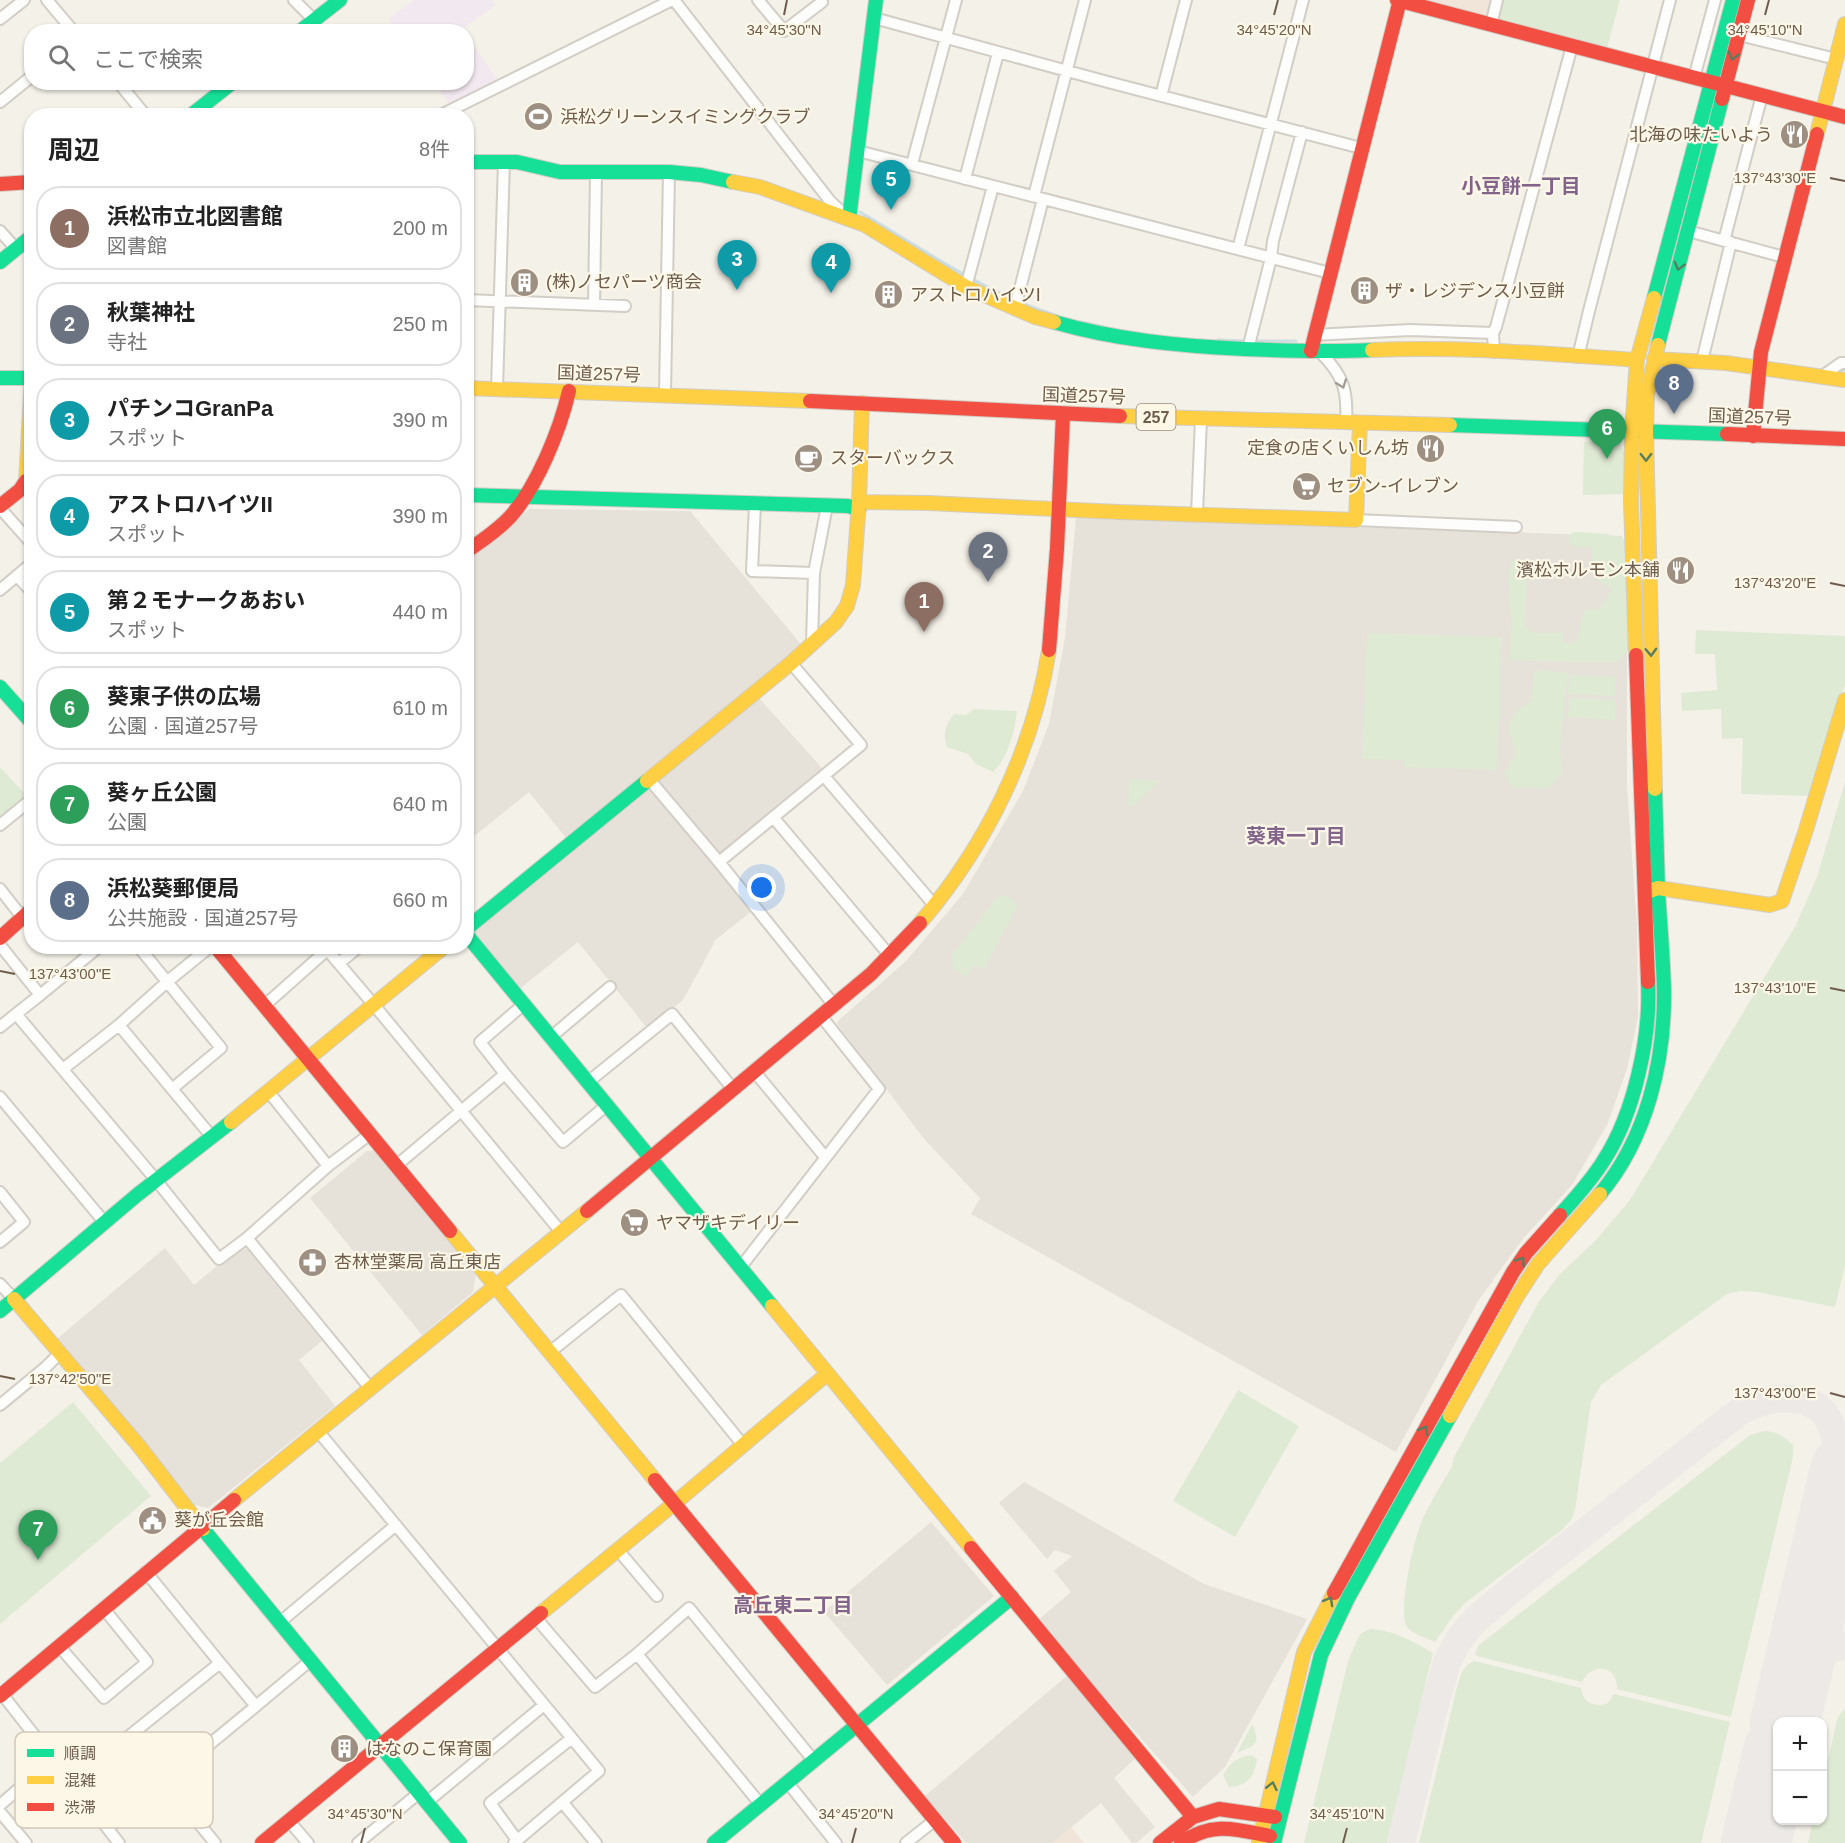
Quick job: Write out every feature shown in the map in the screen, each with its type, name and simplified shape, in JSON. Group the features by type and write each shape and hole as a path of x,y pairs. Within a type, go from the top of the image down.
{"main road":[{"path":"309,24 340,0"},
{"path":"849,219 876,0"},
{"path":"1316,352 1314,335 1399,0 1845,117"},
{"path":"1181,1843 1191,1835 1210,1828 1224,1827 1260,1839 1275,1840 1321,1655 1348,1598 1516,1298 1538,1264 1606,1187 1628,1153 1650,1102 1661,1042 1664,991 1651,890 1632,532 1631,431 1637,360 1732,0"},
{"path":"1260,1839 1304,1652 1319,1620 1501,1292 1524,1256 1591,1178 1612,1148 1632,1101 1645,1045 1649,998 1651,890 1647,395 1654,358 1748,0"},
{"path":"1753,436 1761,352 1845,24"},
{"path":"200,108 223,90"},
{"path":"474,162 517,162 560,172 669,172 760,187 865,225 1016,303 1035,317 1088,332 1142,342 1250,343 1316,352 1422,348 1637,360"},
{"path":"0,184 24,182"},
{"path":"0,261 24,242"},
{"path":"1654,358 1679,358 1758,366 1845,380"},
{"path":"0,378 24,379"},
{"name":"国道257号","path":"474,388 665,394 1063,414 1845,439"},
{"path":"474,545 511,515 525,497 566,408 569,391"},
{"path":"474,922 791,663 836,622 847,606 853,585 859,505 862,403"},
{"path":"1,1695 146,1572 495,1287 821,1016 890,956 935,906 976,846 998,807 1030,729 1045,673 1050,639 1060,509 1063,414"},
{"path":"474,495 827,506 928,502 1356,520 1353,423"},
{"path":"0,507 24,486"},
{"path":"0,687 24,714"},
{"path":"1651,890 1770,905 1782,901 1845,700"},
{"path":"0,938 24,916"},
{"path":"474,944 1193,1817"},
{"path":"220,954 397,1165 954,1843"},
{"path":"0,1311 156,1180 435,954"},
{"path":"14,1299 139,1446 201,1527 460,1843"},
{"path":"262,1843 675,1503 827,1374"},
{"path":"723,1840 762,1804 1012,1597"},
{"path":"1160,1843 1193,1817 1219,1809 1280,1818"}],"street":[{"path":"0,19 24,0"},
{"path":"46,0 67,24"},
{"path":"294,0 314,20"},
{"path":"455,108 673,0 830,201 849,219"},
{"path":"758,0 784,31 822,2 821,0"},
{"path":"912,164 956,0"},
{"path":"1016,303 1085,0"},
{"path":"1161,96 1186,0"},
{"path":"1238,249 1303,0"},
{"path":"1491,25 1497,0"},
{"path":"1578,357 1670,0"},
{"path":"1694,78 1715,0"},
{"path":"874,18 998,53 1361,147"},
{"path":"1739,35 1836,59"},
{"path":"1494,351 1493,333 1497,327 1572,46"},
{"path":"965,178 998,53"},
{"path":"0,102 24,82"},
{"path":"124,90 139,108"},
{"path":"1702,360 1762,95"},
{"path":"1250,343 1302,132"},
{"path":"858,151 1330,273"},
{"path":"497,389 504,162"},
{"path":"665,394 669,172"},
{"path":"594,305 596,173"},
{"path":"968,280 993,186"},
{"path":"0,231 16,249"},
{"path":"1689,231 1784,257"},
{"path":"474,300 625,306"},
{"path":"1314,335 1410,330 1493,333"},
{"path":"1316,352 1334,366 1344,384 1353,423"},
{"path":"1821,377 1841,363 1845,363"},
{"path":"1197,514 1201,418"},
{"path":"755,504 752,571 814,573"},
{"path":"812,642 814,573 827,506"},
{"path":"0,507 24,535"},
{"path":"1356,520 1516,527"},
{"path":"0,590 24,570"},
{"path":"17,576 24,583"},
{"path":"719,862 861,745 791,663"},
{"path":"824,776 935,906"},
{"path":"649,779 834,1005"},
{"path":"0,825 24,805"},
{"path":"773,817 890,956"},
{"path":"0,889 24,910"},
{"path":"0,945 40,995"},
{"path":"0,1028 90,954"},
{"path":"145,954 221,1048 172,1089"},
{"path":"63,1069 203,954"},
{"path":"264,1006 319,954"},
{"path":"331,954 561,1232"},
{"path":"339,963 350,954"},
{"path":"551,1037 610,987"},
{"path":"524,1004 480,1042 506,1074 563,1143 607,1105"},
{"path":"16,1014 156,1180 219,1259 247,1238 328,1166 370,1134"},
{"path":"588,1082 672,1014 733,1089"},
{"path":"740,1268 879,1089 821,1016"},
{"path":"119,1025 212,1137"},
{"path":"754,1071 825,1157"},
{"path":"397,1165 506,1074"},
{"path":"268,1091 328,1166"},
{"path":"0,1097 105,1223"},
{"path":"0,1192 24,1222 0,1242"},
{"path":"247,1238 370,1388"},
{"path":"0,1284 14,1299"},
{"path":"550,1352 621,1295 742,1445"},
{"path":"0,1405 60,1353"},
{"path":"318,1431 498,1648 544,1705 572,1738 599,1771 516,1841 490,1803 572,1738"},
{"path":"279,1623 396,1525"},
{"path":"618,1550 657,1596"},
{"path":"146,1572 256,1706"},
{"path":"536,1618 595,1687 689,1608 814,1761"},
{"path":"59,1647 104,1698 147,1662 104,1609"},
{"path":"637,1654 762,1804"},
{"path":"213,1741 311,1660"},
{"path":"134,1732 220,1663"},
{"path":"1,1695 31,1732"},
{"path":"358,1843 544,1705"},
{"path":"788,1783 836,1843"},
{"path":"0,1805 15,1792"},
{"path":"563,1803 596,1843"},
{"path":"0,1812 26,1843"},
{"path":"906,1843 935,1820"},
{"path":"289,1821 308,1843"},
{"path":"108,1828 119,1843"},
{"path":"203,1828 215,1843"},
{"path":"369,1834 377,1843"}],"shaded area":[{"path":"414,0 492,0 496,5 469,24 392,24 388,19"},
{"path":"1427,0 1491,0 1487,16"},
{"path":"474,45 498,81 450,104 439,90 474,90"},
{"path":"529,509 690,511 804,648 567,839 529,792 474,836 474,555"},
{"path":"1076,518 1622,536 1627,652 1627,787 1637,926 1638,1017 1627,1069 1607,1125 1572,1185 1522,1240 1478,1301 1396,1452 971,1214 980,1198 925,1140 837,1024 906,961 963,894 1023,791 1049,724 1065,638"},
{"path":"758,697 822,768 718,856 656,780"},
{"path":"648,786 753,910 714,941 683,1000 648,1029 578,942 517,991 474,936 474,930"},
{"path":"367,1151 378,1151 476,1273 473,1292 422,1335 310,1198"},
{"path":"165,1248 194,1285 239,1248 247,1249 322,1341 299,1360 335,1406 208,1508 195,1505 58,1338"},
{"path":"1024,1482 1204,1584 1307,1619 1225,1767 1193,1797 1037,1621 1071,1592 1054,1571 1072,1556 1055,1550 1047,1559 999,1503"},
{"path":"931,1522 994,1596 887,1685 824,1612"},
{"path":"1069,1674 1138,1756 1114,1778 1155,1827 1136,1843 1132,1843 1101,1803 1052,1843 966,1843 925,1796"},
{"path":"1071,1827 1084,1843 1052,1843"}],"green space":[{"path":"1499,0 1620,0 1607,48 1494,19"},
{"path":"1584,442 1619,442 1625,454 1626,494 1583,495"},
{"path":"1571,533 1606,534 1626,539 1631,647 1617,662 1510,660 1511,617 1508,582 1511,563 1517,559 1525,562 1527,574 1525,626 1534,633 1563,633 1564,642 1569,644 1576,641 1585,611 1593,608 1598,611 1612,590 1595,578 1591,547 1577,547 1569,544 1568,539"},
{"path":"1696,630 1845,636 1845,684 1809,796 1741,794 1743,738 1722,739 1721,709 1682,711 1681,693 1717,690 1715,654 1695,654"},
{"path":"1367,633 1502,637 1497,770 1404,767 1404,760 1362,759"},
{"path":"1542,670 1568,673 1560,751 1563,772 1549,788 1512,788 1504,773 1516,754 1510,735 1510,724 1518,710 1532,701 1533,672"},
{"path":"1569,675 1616,677 1615,696 1568,694"},
{"path":"1569,698 1616,700 1615,720 1568,717"},
{"path":"974,709 1017,711 1010,744 1003,759 993,772 976,764 968,754 947,747 946,730 954,714 966,715"},
{"path":"0,767 24,793 24,798 0,818"},
{"path":"1129,780 1160,781 1132,806 1128,805"},
{"path":"1845,782 1845,1265 1835,1307 1757,1292 1741,1291 1727,1294 1601,1385 1591,1402 1575,1510 1571,1520 1562,1530 1465,1603 1435,1642 1416,1634 1407,1627 1404,1619 1405,1592 1414,1544 1428,1508 1538,1303 1559,1275 1595,1241 1630,1200 1796,925 1817,877"},
{"path":"1004,895 1015,901 1017,907 984,969 974,965 967,976 953,969 952,956 997,897"},
{"path":"1238,1390 1299,1426 1235,1537 1173,1501"},
{"path":"73,1402 151,1496 0,1624 0,1463"},
{"path":"1764,1431 1780,1435 1793,1445 1793,1457 1731,1717 1617,1689 1613,1675 1604,1669 1592,1671 1582,1682 1477,1656 1475,1653 1479,1645 1750,1435"},
{"path":"1370,1629 1395,1634 1433,1653 1387,1843 1304,1843 1348,1661 1360,1634"},
{"path":"1475,1661 1581,1688 1587,1701 1598,1705 1608,1703 1614,1694 1730,1722 1701,1843 1419,1843 1458,1683 1466,1667"},
{"path":"1845,1709 1845,1843 1808,1843 1812,1825 1827,1825 1827,1764 1840,1714"},
{"path":"1252,1724 1256,1741 1251,1747 1237,1753"},
{"path":"1251,1755 1257,1759 1252,1775 1241,1785 1229,1787 1223,1775 1238,1759"}],"waterway":[{"path":"860,212 954,269 1012,299"},
{"path":"1024,304 1057,316"},
{"path":"1081,322 1104,327"},
{"path":"1218,340 1247,341"},
{"path":"1254,341 1296,341"}],"taxiway":[{"path":"1401,1843 1447,1662 1460,1638 1475,1620 1507,1593 1740,1411 1765,1401 1779,1399 1810,1403 1822,1411 1830,1422 1835,1436 1839,1509 1845,1540"},
{"path":"1792,1689 1811,1658 1826,1650 1845,1646"}],"runway":[{"path":"1786,1717 1845,1470"},
{"path":"1756,1843 1773,1771"}],"traffic: fast":[{"path":"309,24 340,0"},
{"path":"849,219 876,0"},
{"path":"1654,298 1733,0"},
{"path":"200,108 223,90"},
{"path":"1658,345 1722,99"},
{"path":"474,162 517,162 560,172 669,172 701,175 733,182"},
{"path":"0,262 24,242"},
{"path":"1054,322 1124,338 1196,346 1292,351 1372,350"},
{"path":"0,378 24,378"},
{"path":"1450,425 1727,434"},
{"path":"474,495 848,506 859,509"},
{"path":"0,687 24,714"},
{"path":"474,922 647,781"},
{"path":"1600,1194 1616,1172 1641,1124 1657,1071 1661,1044 1664,989 1655,789"},
{"path":"474,944 772,1306"},
{"path":"1560,1215 1599,1167 1624,1121 1638,1074 1647,1027 1648,982"},
{"path":"0,1311 137,1195 231,1122"},
{"path":"1274,1843 1321,1655 1348,1598 1450,1416"},
{"path":"203,1529 460,1843"},
{"path":"714,1843 1012,1597"}],"traffic: slow":[{"path":"1817,134 1845,24"},
{"path":"733,182 760,187 865,225 966,287 1035,317 1054,322"},
{"path":"1636,655 1631,501 1632,431 1637,360 1654,298"},
{"path":"1655,789 1646,431 1647,395 1658,345"},
{"path":"1372,350 1472,350 1637,360"},
{"path":"1654,359 1726,363 1845,380"},
{"path":"474,388 810,401"},
{"path":"647,781 791,663 836,622 847,606 853,585 859,502 862,403"},
{"path":"1120,416 1450,425"},
{"path":"859,502 1356,520 1360,423"},
{"path":"920,923 966,862 1003,796 1019,760 1031,724 1042,688 1049,650"},
{"path":"1650,891 1658,888 1770,905 1782,901 1845,700"},
{"path":"231,1122 435,954"},
{"path":"1450,1416 1516,1298 1538,1264 1600,1194"},
{"path":"234,1500 587,1211"},
{"path":"450,1231 655,1480"},
{"path":"14,1299 139,1446 203,1529"},
{"path":"772,1306 971,1548"},
{"path":"541,1613 827,1374"},
{"path":"1259,1843 1304,1652 1334,1593"}],"traffic: jam":[{"path":"1397,0 1845,117"},
{"path":"1311,351 1400,0"},
{"path":"1722,99 1748,0"},
{"path":"1753,436 1761,352 1817,134"},
{"path":"0,184 24,182"},
{"path":"474,546 505,522 520,505 546,457 560,423 569,391"},
{"path":"810,401 1120,416"},
{"path":"1049,650 1057,549 1063,414"},
{"path":"1727,434 1845,439"},
{"path":"0,506 24,484"},
{"path":"1636,655 1648,982"},
{"path":"0,938 24,916"},
{"path":"587,1211 871,974 920,923"},
{"path":"222,954 450,1231"},
{"path":"1334,1593 1513,1272 1526,1253 1560,1215"},
{"path":"655,1480 954,1843"},
{"path":"0,1696 234,1500"},
{"path":"971,1548 1193,1817"},
{"path":"262,1843 541,1613"},
{"path":"1160,1843 1193,1817 1219,1809 1275,1817"},
{"path":"1181,1843 1192,1836 1214,1829 1235,1829 1270,1836"}],"place":[{"name":"浜松グリーンスイミングクラブ","path":"539,117"},
{"name":"北海の味たいよう","path":"1794,135"},
{"name":"第２モナークあおい","path":"891,210"},
{"name":"(株)ノセパーツ商会","path":"525,282"},
{"name":"パチンコGranPa","path":"737,290"},
{"name":"ザ・レジデンス小豆餅","path":"1364,291"},
{"name":"アストロハイツII","path":"831,293"},
{"name":"アストロハイツI","path":"889,295"},
{"name":"浜松葵郵便局","path":"1674,414"},
{"name":"定食の店くいしん坊","path":"1430,448"},
{"name":"スターバックス","path":"809,458"},
{"name":"葵東子供の広場","path":"1607,459"},
{"name":"セブン-イレブン","path":"1306,486"},
{"name":"濱松ホルモン本舗","path":"1681,570"},
{"name":"秋葉神社","path":"988,582"},
{"name":"浜松市立北図書館","path":"924,632"},
{"name":"ヤマザキデイリー","path":"635,1223"},
{"name":"杏林堂薬局 高丘東店","path":"313,1262"},
{"name":"葵が丘会館","path":"153,1520"},
{"name":"葵ヶ丘公園","path":"38,1560"},
{"name":"はなのこ保育園","path":"345,1749"}],"district":[{"name":"小豆餅一丁目","path":"1521,186"},
{"name":"葵東一丁目","path":"1296,836"},
{"name":"高丘東二丁目","path":"793,1605"}]}
